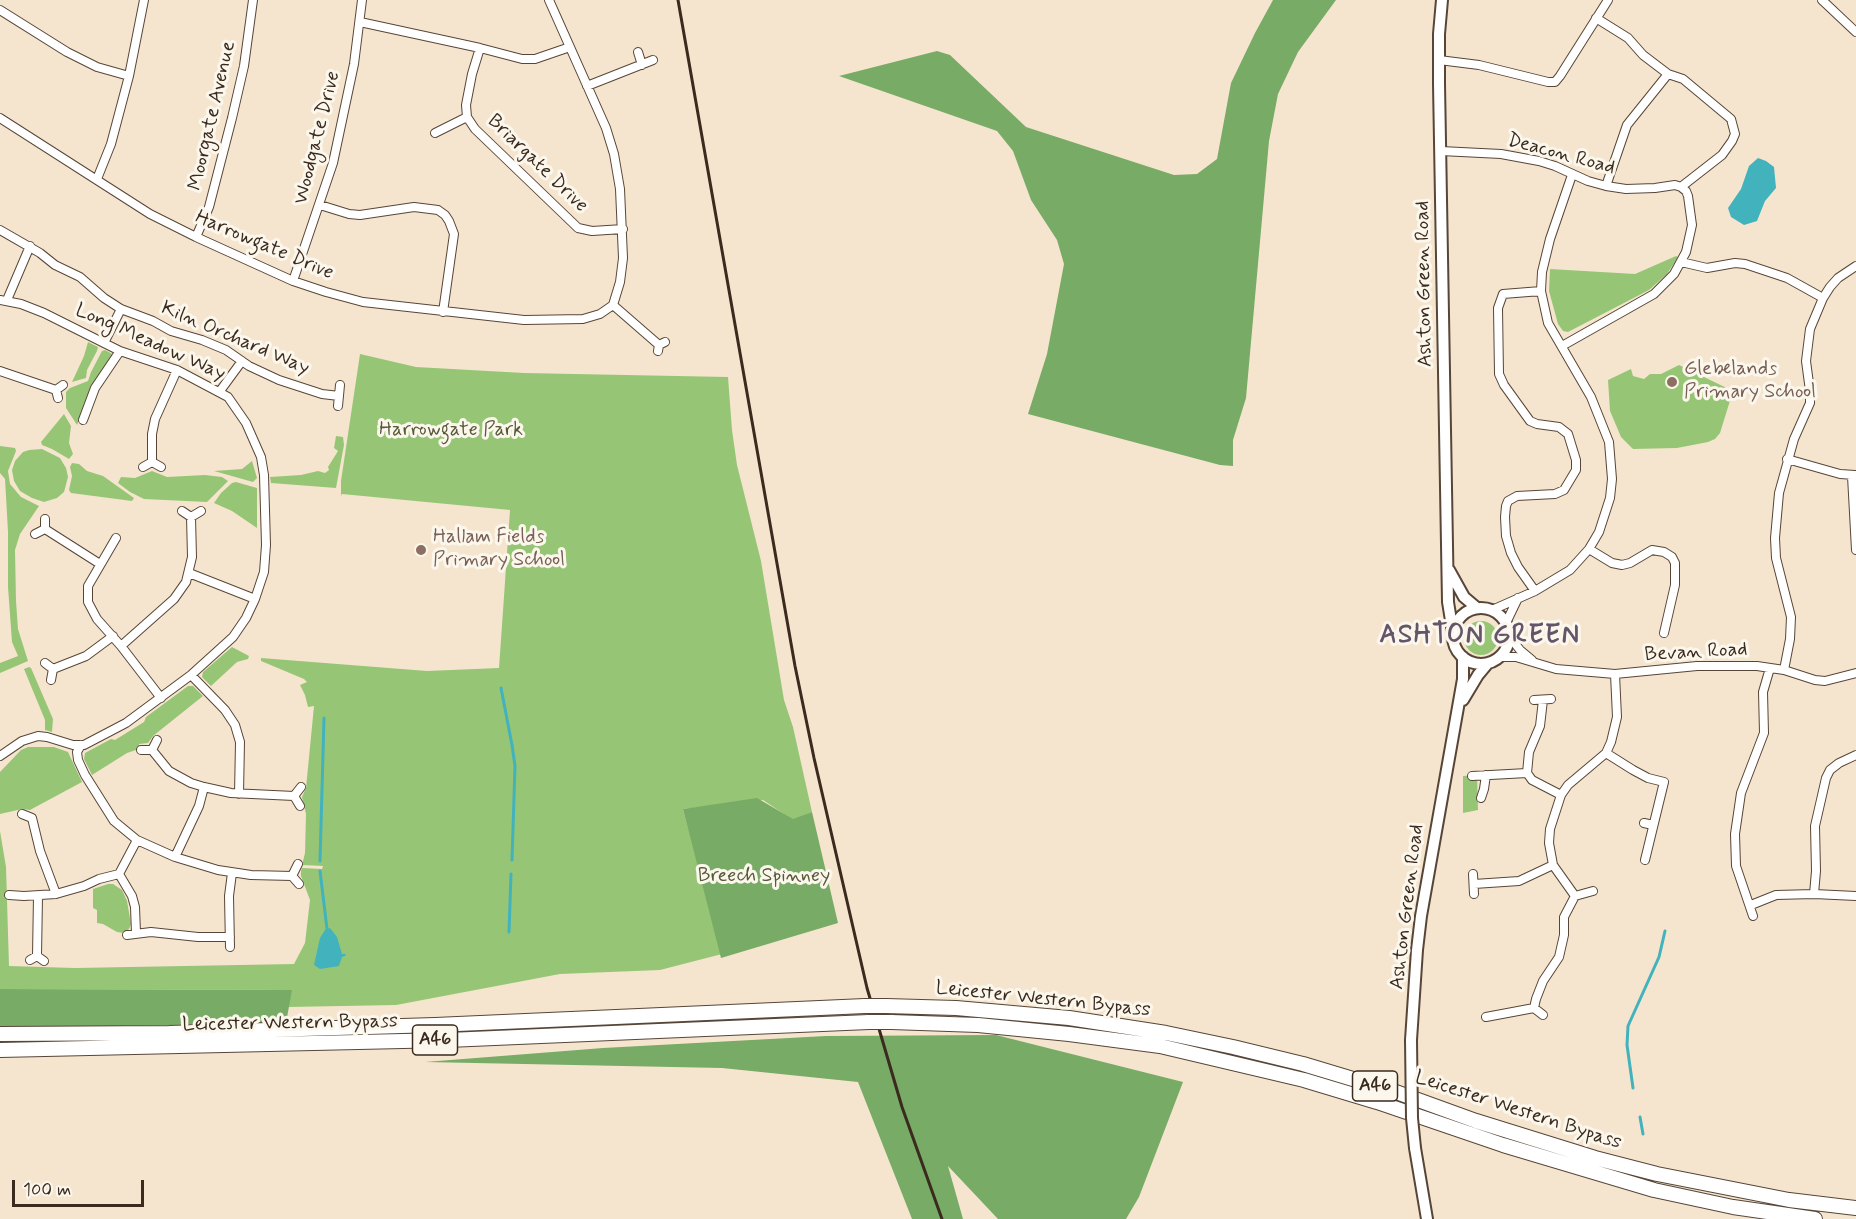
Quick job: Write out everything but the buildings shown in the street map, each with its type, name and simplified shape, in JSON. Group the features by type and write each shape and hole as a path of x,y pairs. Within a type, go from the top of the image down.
{"highway":[{"name":"Leicester Western Bypass","path":"0,1034 169,1033 435,1025 865,1006 956,1008 1069,1018 1166,1033 1303,1064 1396,1092 1476,1121 1594,1158 1647,1171 1724,1189 1856,1208"},
{"name":"Leicester Western Bypass","path":"0,1050 354,1043 869,1022 978,1025 1160,1046 1241,1064 1377,1102 1514,1148 1654,1190 1733,1207 1815,1219"}],"street":[{"path":"97,179 111,144 129,76 144,0"},
{"name":"Moorgate Avenue","path":"196,237 209,207 232,118 244,66 253,0"},
{"name":"Woodgate Drive","path":"293,281 333,163 360,22 362,0"},
{"path":"549,0 606,128 614,154 623,229 620,282 613,305 660,346"},
{"name":"Ashton Green Road","path":"1427,1219 1412,1118 1412,1040 1417,950 1463,679 1462,657 1455,647 1448,602 1438,34 1442,0"},
{"path":"1439,60 1481,65 1553,82 1560,78 1608,0"},
{"path":"1822,0 1856,32"},
{"path":"0,10 67,52 98,67 129,76"},
{"path":"1562,346 1654,294 1666,284 1681,262 1688,246 1692,216 1688,196 1681,187 1728,149 1734,134 1734,126 1725,112 1683,79 1668,74 1643,55 1628,38 1596,18"},
{"path":"360,22 522,59 535,59 570,47"},
{"name":"Briargate Drive","path":"480,48 466,105 467,117 475,129 578,228 592,231 623,229"},
{"path":"638,52 642,65"},
{"path":"587,86 654,60"},
{"path":"1606,186 1628,125 1668,74"},
{"name":"Briargate Drive","path":"434,133 467,117"},
{"name":"Harrowgate Drive","path":"0,118 150,213 196,237 293,281 363,302 524,320 583,319 600,314 613,305"},
{"name":"Deacon Road","path":"1441,151 1501,154 1555,166 1572,175 1606,186 1644,188 1675,184 1681,187"},
{"path":"1453,633 1458,619 1464,614 1477,608 1492,610 1535,591 1570,570 1589,549 1606,515 1612,479 1609,442 1598,410 1548,323 1541,291 1542,272 1550,239 1572,175"},
{"path":"320,205 360,215 414,207 438,210 445,215 454,234 443,312"},
{"name":"Kiln Orchard Way","path":"0,230 30,246 55,265 80,277 121,309 153,321 171,331 229,351 242,361 282,381 339,396"},
{"path":"4,300 30,246"},
{"path":"1681,262 1707,268 1735,263 1745,264 1788,278 1823,298"},
{"path":"1784,670 1790,639 1791,617 1779,574 1775,538 1779,493 1787,459 1810,403 1807,348 1810,329 1823,298 1838,278 1856,267"},
{"path":"1508,501 1517,496 1555,494 1564,490 1576,470 1573,447 1568,434 1559,428 1530,421 1504,385 1499,374 1499,299 1503,294 1541,291"},
{"name":"Long Meadow Way","path":"4,300 44,313 120,351 177,370 220,391 236,406 261,457 266,558 255,599 238,631 191,675 161,698 126,723 81,746"},
{"path":"104,343 121,309"},
{"path":"83,420 95,388 120,351"},
{"path":"220,391 242,361"},
{"path":"152,462 152,434 155,419 177,370"},
{"path":"0,371 59,391"},
{"path":"338,406 340,385"},
{"path":"1534,435 1537,424"},
{"path":"1787,459 1854,475 1856,550"},
{"path":"152,462 161,467"},
{"path":"143,467 152,462"},
{"path":"1501,496 1508,501"},
{"path":"1508,501 1505,517 1506,536 1511,553 1535,591"},
{"path":"182,511 191,517"},
{"path":"191,517 201,511"},
{"path":"121,646 151,622 174,599 186,582 192,556 191,517"},
{"path":"45,519 45,529"},
{"path":"35,534 45,529"},
{"path":"45,529 100,564"},
{"path":"116,538 88,586 88,602 98,619 161,698"},
{"path":"1589,549 1612,563 1622,564 1630,563 1652,550 1668,554 1675,563 1673,601 1664,633"},
{"name":"Ashton Green Road","path":"1448,567 1464,597 1477,608"},
{"path":"189,573 255,599"},
{"path":"1506,623 1518,598"},
{"path":"1673,601 1684,603"},
{"path":"1492,610 1506,623 1509,636 1508,644 1500,657"},
{"path":"54,669 86,656 113,636"},
{"path":"1509,636 1535,663"},
{"path":"1462,657 1472,663 1488,663"},
{"name":"Ashton Green Road","path":"1458,708 1478,675 1488,663 1500,657"},
{"name":"Bevan Road","path":"1500,657 1516,657 1556,669 1615,674 1697,666 1757,666 1784,670 1825,681 1856,673"},
{"path":"45,663 54,669"},
{"path":"1753,916 1736,866 1735,834 1741,793 1764,733 1763,692 1770,668"},
{"path":"51,680 54,669"},
{"path":"1575,896 1553,865 1549,843 1550,829 1561,795 1568,785 1606,753 1615,732 1617,717 1615,674"},
{"path":"191,675 225,710 235,725 240,742 239,794"},
{"path":"1543,700 1540,726 1529,752 1527,773 1532,780 1561,795"},
{"path":"0,756 22,741 38,736 81,746 77,752 78,760 85,775 114,820 137,840 175,857 232,873 292,876 299,884"},
{"path":"152,750 157,740"},
{"path":"141,750 152,750"},
{"path":"152,750 169,771 191,783 239,794 294,796"},
{"path":"1606,753 1641,774 1664,782"},
{"path":"1814,894 1815,826 1823,787 1830,770 1856,754"},
{"path":"1645,860 1667,771"},
{"path":"1472,776 1527,773"},
{"path":"1481,798 1486,775"},
{"path":"175,857 199,806 204,787"},
{"path":"294,796 301,787"},
{"path":"294,796 300,806"},
{"path":"22,814 32,818 40,851 56,894"},
{"path":"1644,823 1653,825"},
{"path":"9,895 56,894 119,874 137,840"},
{"path":"292,876 298,864"},
{"path":"1474,884 1519,881 1553,865"},
{"path":"230,947 229,896 232,873"},
{"path":"119,874 132,896 136,933"},
{"path":"1473,874 1474,894"},
{"path":"1534,1008 1540,988 1559,957 1564,935 1564,917 1575,896 1593,891"},
{"path":"1751,905 1776,895 1856,896"},
{"path":"37,959 38,896"},
{"path":"127,935 159,933 230,937"},
{"path":"1486,1017 1534,1008 1543,1015"}],"green space":[{"path":"1273,0 1336,0 1298,52 1278,94 1269,141 1246,398 1233,440 1233,466 1220,465 1028,414 1047,354 1064,264 1057,240 1031,200 1013,151 997,131 839,76 937,51 950,55 1026,127 1174,175 1197,174 1217,159 1231,83"},
{"path":"1678,257 1667,274 1649,290 1568,332 1563,331 1558,324 1549,291 1550,269 1635,274"},
{"path":"88,342 98,347 97,351 87,370 86,378 72,382 84,356"},
{"path":"105,350 114,355 90,393 77,425 66,408 66,392 88,381 102,351"},
{"name":"Harrowgate Park","path":"360,354 416,367 524,373 728,377 737,465 761,561 784,700 793,727 812,812 793,820 763,800 683,809 722,954 660,970 560,974 396,1005 288,1007 291,990 0,989 0,831 6,867 9,966 75,968 294,964 305,943 310,900 301,871 302,868 322,869 323,866 302,865 305,853 306,814 302,797 306,788 314,706 308,707 300,685 307,682 304,679 261,661 261,658 427,671 499,668 510,510 342,494 341,496 341,481"},
{"path":"1679,365 1733,391 1720,433 1708,442 1677,448 1633,449 1621,437 1610,411 1608,380 1631,369 1633,376 1644,379 1650,374 1661,374"},
{"path":"64,414 71,426 69,443 73,454 69,459 42,445 41,442"},
{"path":"336,436 343,437 344,445 336,488 271,483 270,477 301,475 318,471 325,473 329,470 328,467 338,451 334,448"},
{"path":"0,446 15,448 16,451 8,471 10,484 21,497 39,506 20,534 15,550 18,629 28,661 0,673 0,663 18,656 12,642 5,479 0,473"},
{"path":"42,449 60,458 68,477 64,492 57,498 44,502 20,491 14,481 12,470 15,461 23,452"},
{"path":"252,461 257,478 253,482 214,471 242,469"},
{"path":"72,463 103,476 134,498 132,501 71,493 69,490"},
{"path":"152,471 167,477 205,475 222,477 228,481 207,502 144,499 118,483 121,477 135,478"},
{"path":"236,482 257,488 257,528 232,511 214,503 221,493"},
{"path":"1481,621 1493,626 1498,638 1493,650 1481,655 1469,650 1464,638 1469,626"},
{"path":"232,647 249,656 248,659 237,662 211,686 202,677 203,672"},
{"path":"29,667 53,719 52,732 45,730 45,720 24,669"},
{"path":"188,686 193,686 203,696 153,736 148,743 139,744 139,749 127,753 92,775 84,759 85,753 111,739 115,740 144,722 146,717"},
{"path":"28,747 54,747 68,752 82,782 30,810 22,809 0,814 0,772 21,750"},
{"path":"1477,775 1478,810 1463,813 1463,776"},
{"name":"Breech Spinney","path":"757,798 793,819 812,812 838,923 721,958 683,809"},
{"path":"113,884 122,890 127,901 131,924 129,929 123,933 97,923 97,910 93,908 93,889"},
{"path":"0,989 292,990 286,1023 0,1028"},
{"path":"996,1035 1183,1082 1139,1197 1126,1219 998,1219 948,1166 963,1219 912,1219 858,1082 722,1068 425,1062 603,1048 826,1036"}],"water":[{"path":"1758,158 1774,167 1776,188 1765,201 1757,221 1744,225 1731,217 1728,208 1741,189 1749,166"},
{"path":"330,928 337,937 342,954 346,954 342,957 339,966 320,969 314,965 320,938 325,930"}],"waterway":[{"path":"501,688 515,766 512,860"},
{"path":"320,861 324,718"},
{"path":"320,871 327,929"},
{"path":"509,932 511,874"},
{"path":"1633,1088 1627,1045 1628,1026 1659,957 1665,931"},
{"path":"1640,1117 1643,1134"}],"railway":[{"path":"678,0 795,666 814,758 867,988 902,1107 942,1219"}],"place":[{"name":"Glebelands Primary School","path":"1672,382"},
{"name":"Hallam Fields Primary School","path":"421,550"}],"district":[{"name":"ASHTON GREEN","path":"1480,637"}]}
